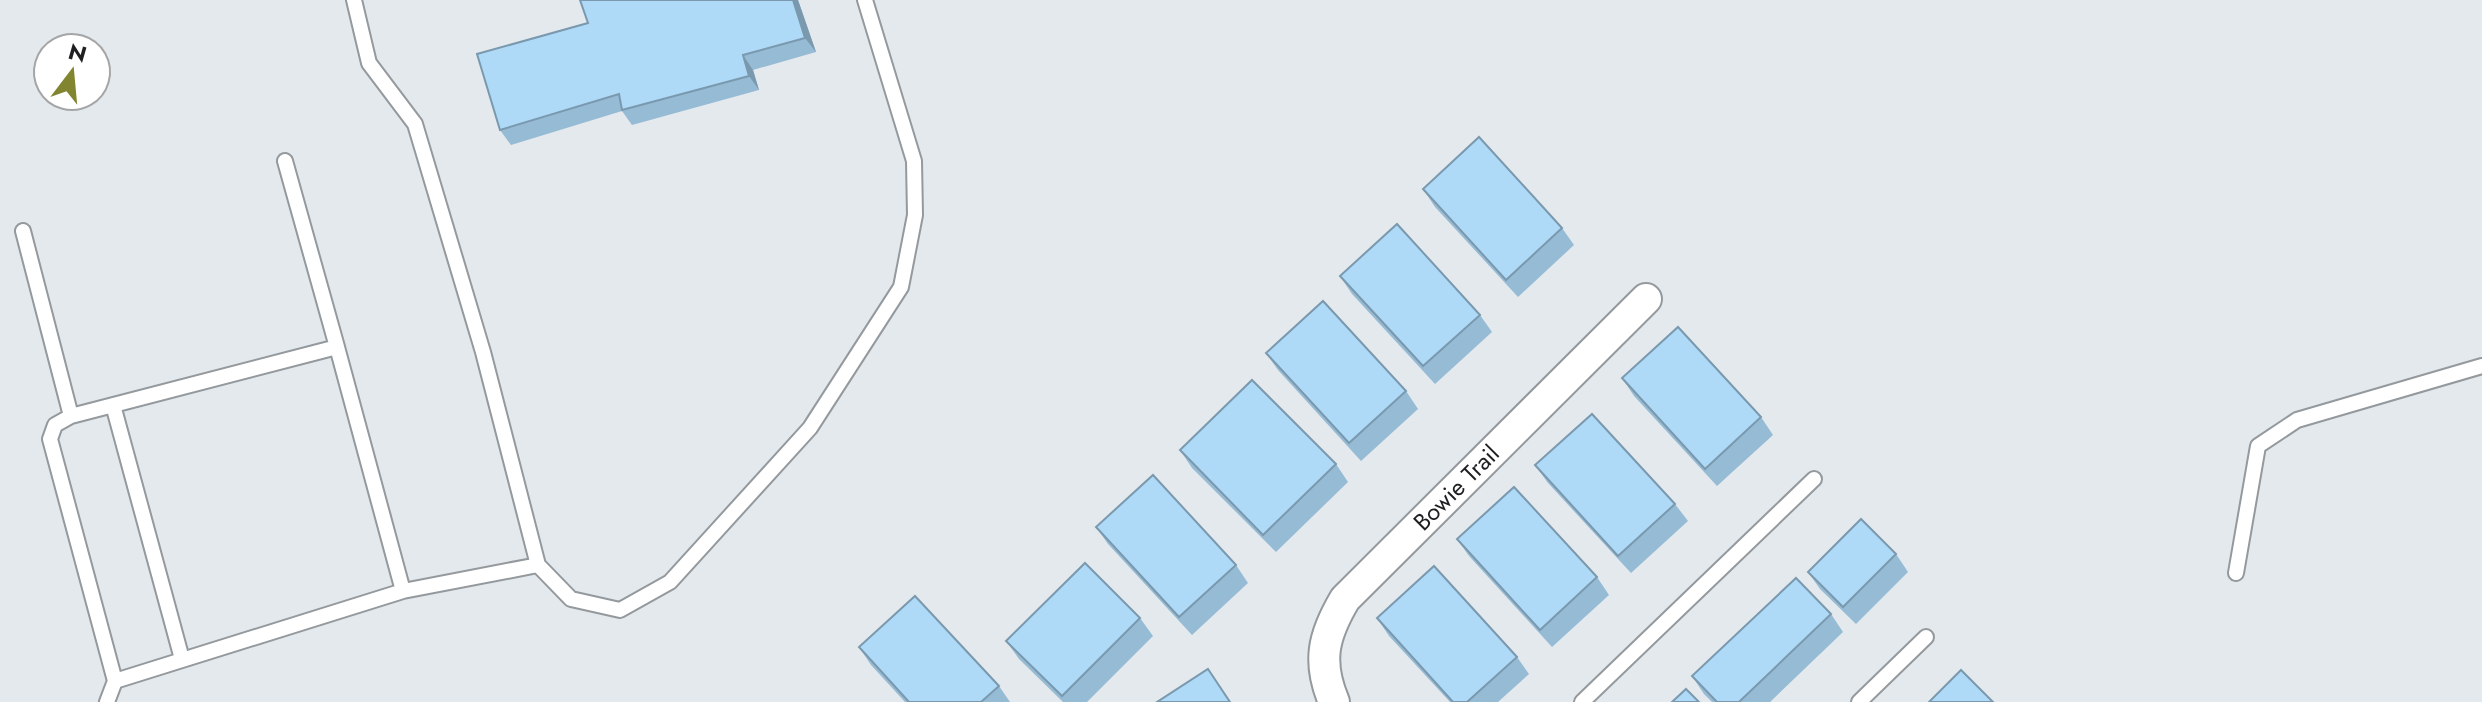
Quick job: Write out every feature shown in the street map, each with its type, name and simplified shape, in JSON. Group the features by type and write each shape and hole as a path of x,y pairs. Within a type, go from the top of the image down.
{"street":[{"name":"Bowie Trail","path":"1334,702 1326,682 1323,651 1330,623 1345,599 1646,299"}],"lane":[{"path":"354,0 369,63 415,124 483,352 538,565 571,599 620,610 670,582 810,428 901,287 915,215 914,161 865,0"},
{"path":"285,161 403,591"},
{"path":"23,231 71,416"},
{"path":"107,702 115,681 50,439 55,425 71,416 337,347"},
{"path":"2236,573 2258,446 2297,420 2482,366"},
{"path":"113,405 182,659"},
{"path":"1582,702 1814,479"},
{"path":"115,681 403,591 538,565"},
{"path":"1859,702 1926,637"}],"building":[{"path":"580,0 793,0 805,38 743,55 749,76 622,110 619,94 500,130 477,54 588,23"},
{"path":"1479,137 1562,228 1506,280 1423,189"},
{"path":"1397,224 1480,315 1423,366 1340,276"},
{"path":"1323,301 1406,391 1349,443 1266,353"},
{"path":"1678,327 1761,417 1705,469 1622,378"},
{"path":"1252,380 1336,464 1263,535 1180,450"},
{"path":"1592,414 1675,504 1618,556 1535,465"},
{"path":"1153,475 1236,565 1179,617 1096,527"},
{"path":"1514,487 1597,577 1540,630 1457,539"},
{"path":"1861,519 1896,554 1843,607 1808,572"},
{"path":"1085,563 1140,618 1062,696 1006,641"},
{"path":"1434,566 1517,657 1467,702 1453,702 1377,618"},
{"path":"1796,578 1831,614 1739,702 1717,702 1692,676"},
{"path":"915,596 999,686 981,702 909,702 859,647"},
{"path":"1208,669 1230,702 1157,702"},
{"path":"1961,670 1993,702 1929,702"},
{"path":"1686,689 1699,702 1672,702"}]}
